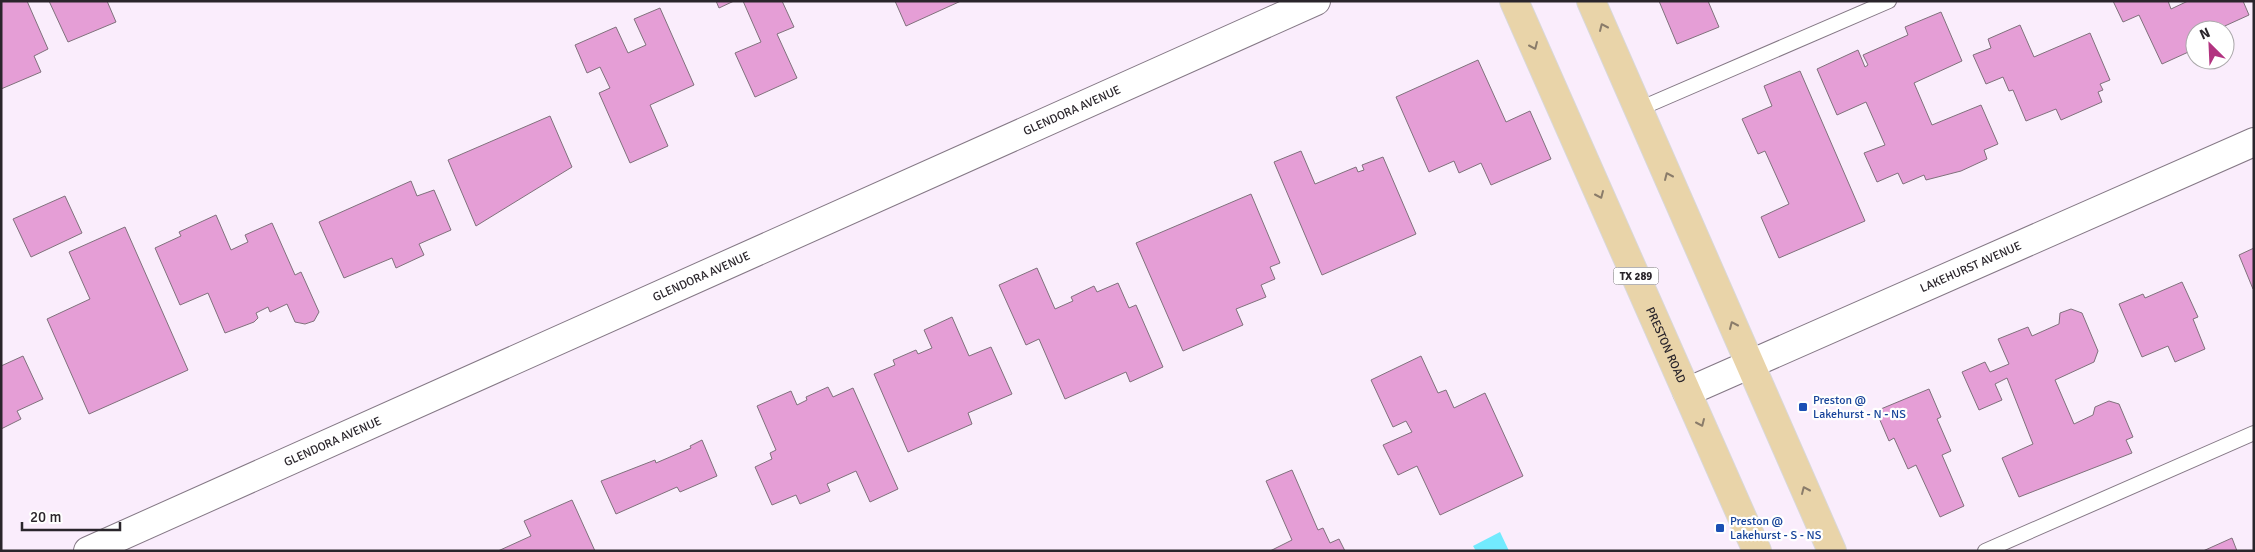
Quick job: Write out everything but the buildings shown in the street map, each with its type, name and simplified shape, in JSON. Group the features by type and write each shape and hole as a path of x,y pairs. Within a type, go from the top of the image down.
{"main road":[{"name":"PRESTON ROAD","path":"1514,1 1757,551"},
{"path":"1591,1 1832,551"}],"street":[{"name":"GLENDORA AVENUE","path":"88,551 1316,1"},
{"name":"LAKEHURST AVENUE","path":"1687,392 2254,142"}],"lane":[{"path":"1639,109 1888,1"},
{"path":"1985,551 2254,433"}],"water":[{"path":"1500,532 1509,551 1476,551 1473,546"}],"place":[{"name":"Preston @ Lakehurst - N - NS","path":"1803,407"},
{"name":"Preston @ Lakehurst - S - NS","path":"1720,528"}]}
